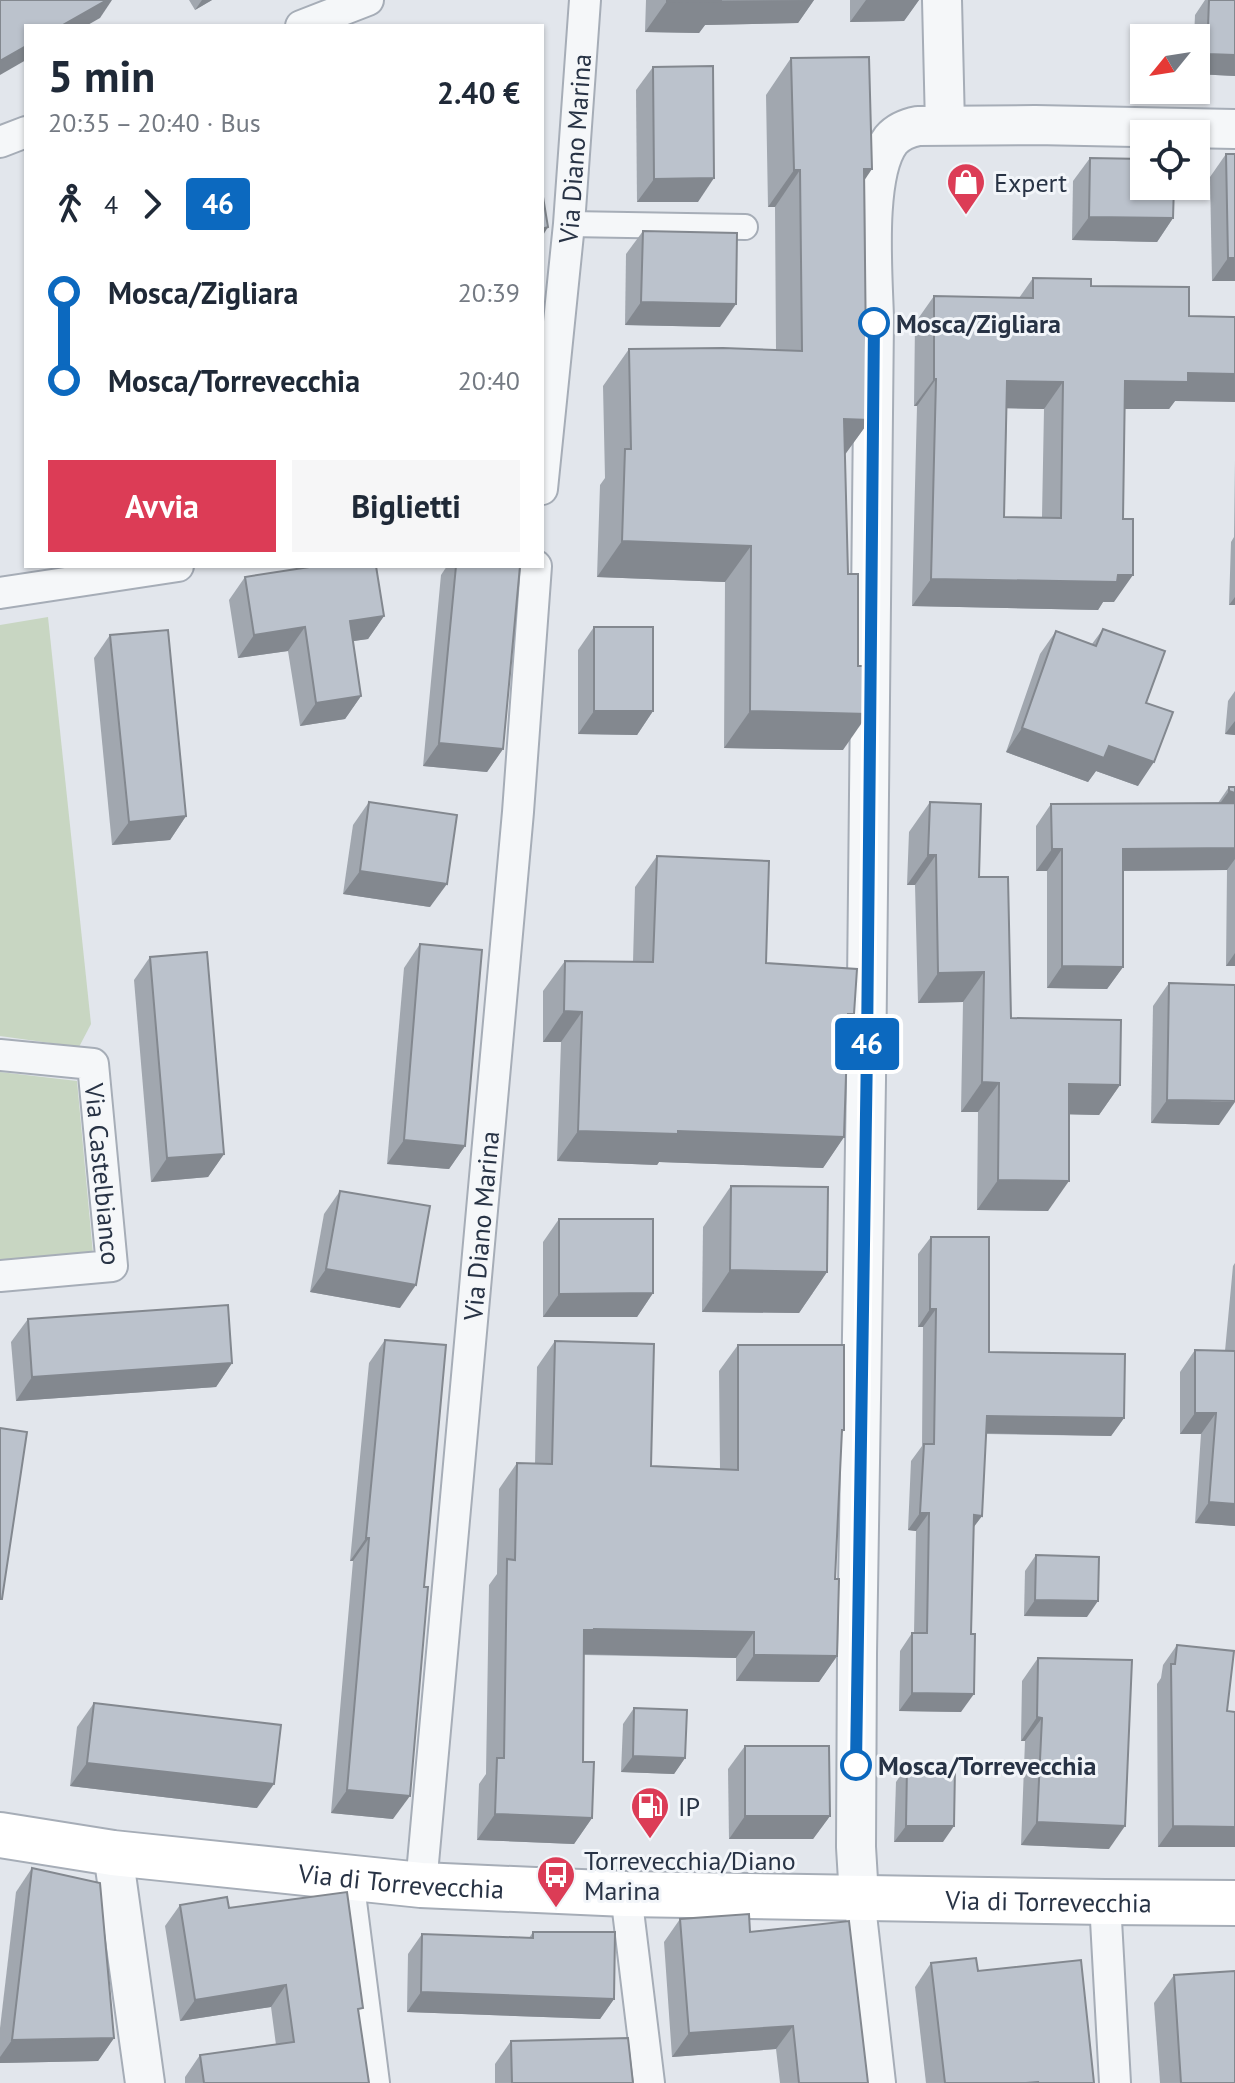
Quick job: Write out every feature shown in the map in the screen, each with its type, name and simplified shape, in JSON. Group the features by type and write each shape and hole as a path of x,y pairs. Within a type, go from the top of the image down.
{"main road":[{"name":"Via di Torrevecchia","path":"0,1835 113,1853 421,1885 626,1894 1235,1903"}],"street":[{"path":"306,24 368,0"},
{"name":"Via Diano Marina","path":"544,469 569,224 585,0"},
{"path":"942,0 945,125"},
{"path":"880,2083 856,1847 874,191 881,158 892,139 908,128 945,125 1235,129"},
{"path":"0,142 24,133"},
{"path":"569,224 745,227"},
{"path":"0,593 165,568"},
{"name":"Via Diano Marina","path":"421,1885 518,812 536,568"},
{"name":"Via Castelbianco","path":"0,1055 93,1064 112,1266 0,1276"},
{"path":"113,1853 145,2083"},
{"path":"348,1878 374,2083"},
{"path":"626,1894 649,2083"},
{"path":"1105,1902 1115,2083"}],"green space":[{"path":"48,617 91,1024 79,1047 0,1036 0,625"},
{"path":"0,1072 77,1081 93,1254 0,1260"}],"building":[{"path":"0,0 107,0 65,24 24,24 24,47 0,61"},
{"path":"721,0 721,2 667,1"},
{"path":"1209,0 1235,0 1235,55 1210,54"},
{"path":"869,57 872,169 864,169 866,353 871,353 870,420 844,419 848,574 858,574 858,666 869,666 868,714 750,711 751,546 622,541 625,449 631,449 629,349 802,351 800,170 794,170 791,58"},
{"path":"713,66 714,178 654,179 653,67"},
{"path":"1226,154 1235,154 1235,258 1228,258"},
{"path":"1090,158 1130,159 1130,200 1174,200 1173,218 1089,217"},
{"path":"544,203 548,227 544,228"},
{"path":"643,231 737,233 736,304 641,302"},
{"path":"1033,278 1091,279 1091,286 1189,287 1189,316 1235,317 1235,374 1188,373 1188,382 1125,381 1123,519 1133,519 1133,575 1118,575 1117,582 931,579 936,379 934,296 1033,298","holes":["1007,381 1063,382 1061,518 1004,517"]},
{"path":"303,568 376,568 384,616 350,621 361,696 316,703 305,627 254,635 245,577"},
{"path":"456,568 520,568 503,749 439,743"},
{"path":"594,627 653,627 653,711 594,711"},
{"path":"1103,629 1165,651 1146,703 1173,712 1154,762 1109,746 1104,758 1022,728 1056,631 1096,646"},
{"path":"168,630 186,816 129,822 110,635"},
{"path":"369,802 457,815 447,884 360,871"},
{"path":"930,802 981,804 979,877 1008,877 1011,1018 1121,1020 1120,1085 1069,1084 1069,1181 998,1180 999,1083 982,1082 984,972 938,973 936,855 928,855"},
{"path":"1235,803 1235,848 1123,849 1123,967 1062,966 1062,849 1052,849 1051,804"},
{"path":"657,856 769,861 766,963 857,969 854,1014 848,1014 844,1137 578,1131 582,1012 564,1011 565,961 653,962"},
{"path":"420,944 482,950 465,1146 404,1140"},
{"path":"207,952 224,1154 167,1158 150,957"},
{"path":"1169,983 1235,985 1235,1101 1167,1100"},
{"path":"731,1186 828,1187 827,1272 730,1270"},
{"path":"340,1191 430,1206 416,1285 326,1269"},
{"path":"559,1219 653,1219 653,1293 559,1294"},
{"path":"931,1237 989,1237 989,1352 1125,1354 1124,1418 987,1416 982,1516 974,1515 971,1634 975,1634 974,1694 912,1693 912,1633 927,1633 929,1513 920,1513 924,1444 934,1444 936,1309 930,1309"},
{"path":"228,1305 232,1363 32,1377 28,1319"},
{"path":"385,1340 446,1345 424,1587 428,1587 410,1796 347,1790"},
{"path":"555,1341 654,1344 651,1466 738,1470 738,1345 844,1345 844,1430 835,1579 839,1579 837,1656 754,1655 754,1632 584,1630 583,1762 594,1762 592,1818 495,1814 497,1758 504,1758 507,1559 515,1560 517,1463 552,1464"},
{"path":"1195,1350 1235,1351 1235,1504 1209,1502 1216,1413 1195,1413"},
{"path":"0,1428 27,1432 2,1599 0,1599"},
{"path":"1036,1555 1099,1557 1098,1601 1035,1600"},
{"path":"1177,1645 1234,1651 1227,1711 1235,1712 1235,1827 1173,1826 1171,1664 1175,1664"},
{"path":"1038,1658 1132,1660 1125,1826 1037,1822 1042,1718 1037,1717"},
{"path":"94,1703 281,1725 274,1784 87,1763"},
{"path":"634,1708 687,1710 685,1758 633,1756"},
{"path":"745,1746 829,1746 830,1816 745,1816"},
{"path":"907,1766 955,1767 954,1826 906,1826"},
{"path":"32,1868 100,1883 114,2038 12,2040"},
{"path":"347,1892 363,2008 358,2009 369,2083 204,2083 200,2055 294,2042 286,1985 195,2000 180,1905 227,1897 229,1908"},
{"path":"749,1914 750,1932 849,1921 868,2083 799,2083 793,2026 689,2033 680,1919"},
{"path":"533,1932 615,1932 614,1999 421,1992 422,1934 533,1938"},
{"path":"976,1958 978,1971 1081,1960 1094,2083 945,2083 931,1963"},
{"path":"1235,1971 1235,2083 1181,2083 1174,1975"},
{"path":"628,2038 633,2083 512,2083 511,2041"}],"bus line":[{"name":"46","path":"856,1765 874,323"}],"place":[{"name":"Expert","path":"966,216"},
{"name":"Mosca/Zigliara","path":"874,323"},
{"name":"Mosca/Torrevecchia","path":"856,1765"},
{"name":"IP","path":"650,1840"},
{"name":"Torrevecchia/Diano Marina","path":"556,1909"}]}
